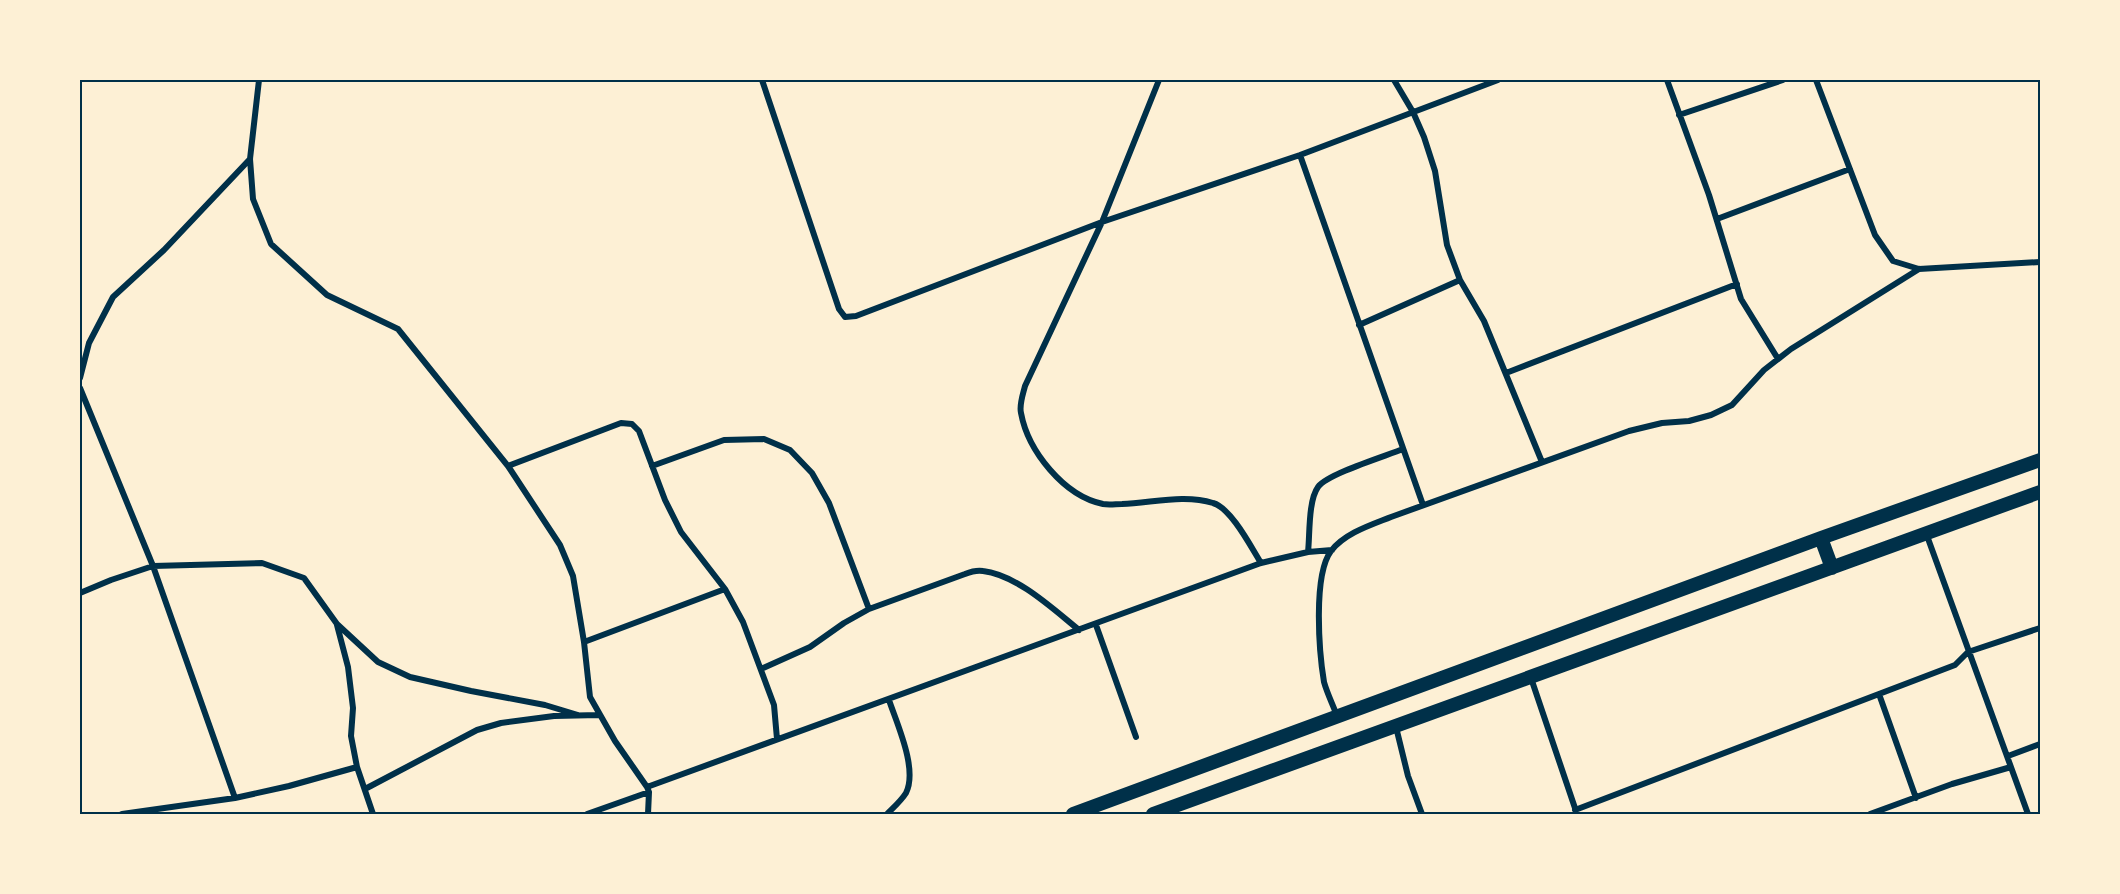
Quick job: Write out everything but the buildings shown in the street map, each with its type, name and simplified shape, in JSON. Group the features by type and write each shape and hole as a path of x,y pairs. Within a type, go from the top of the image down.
{"highway":[{"path":"1073,814 1821,538 2040,460"},
{"path":"1153,814 2040,492"},
{"path":"1821,538 1832,568"}],"street":[{"path":"259,80 250,159 253,199 271,244 327,295 398,329 508,466 566,557 579,603 590,697 599,715 648,790 648,814"},
{"path":"762,80 838,309 846,317 856,316 1102,222 1300,155 1498,80"},
{"path":"1159,80 1102,222 1025,386 1020,411 1031,444 1050,470 1074,492 1103,504 1185,498 1215,503 1235,521 1261,563"},
{"path":"1394,80 1424,136 1435,171 1447,245 1460,280 1484,321 1542,462"},
{"path":"1667,80 1717,219 1741,299 1778,359"},
{"path":"1679,115 1783,80"},
{"path":"1816,80 1875,235 1893,261 1919,269 2040,262"},
{"path":"1300,155 1423,505"},
{"path":"80,378 89,343 113,297 164,250 250,159"},
{"path":"1717,219 1850,169"},
{"path":"1337,717 1324,683 1318,611 1325,562 1332,550 1356,532 1423,505 1629,431 1662,423 1689,421 1711,415 1732,405 1764,370 1791,349 1919,269"},
{"path":"1359,325 1460,280"},
{"path":"1506,373 1737,284"},
{"path":"80,388 153,566 235,798"},
{"path":"508,466 621,423 632,424 639,431 665,500 681,532 725,589 743,621 774,705 777,739"},
{"path":"652,466 724,440 764,439 790,450 812,473 829,503 869,609"},
{"path":"1308,552 1312,503 1318,487 1339,474 1403,449"},
{"path":"1926,533 2028,814"},
{"path":"587,814 777,739 1261,563 1308,552 1332,550"},
{"path":"80,593 153,566 262,563 304,578 337,624 378,662 410,677 544,705 578,715"},
{"path":"761,669 810,647 869,609 964,574 981,570 1012,581 1046,603 1079,630"},
{"path":"584,642 725,589"},
{"path":"337,624 348,667 353,708 351,736 357,767 374,814"},
{"path":"1096,624 1136,737"},
{"path":"1531,678 1576,812 1955,665 1968,652 2040,628"},
{"path":"1879,694 1916,798"},
{"path":"887,814 905,794 909,776 908,758 889,700"},
{"path":"365,789 477,730 501,723 599,715"},
{"path":"1396,727 1408,776 1422,814"},
{"path":"2008,756 2040,744"},
{"path":"122,814 235,798 290,786 357,767"},
{"path":"1870,814 1881,813 1952,784 2011,767"}]}
